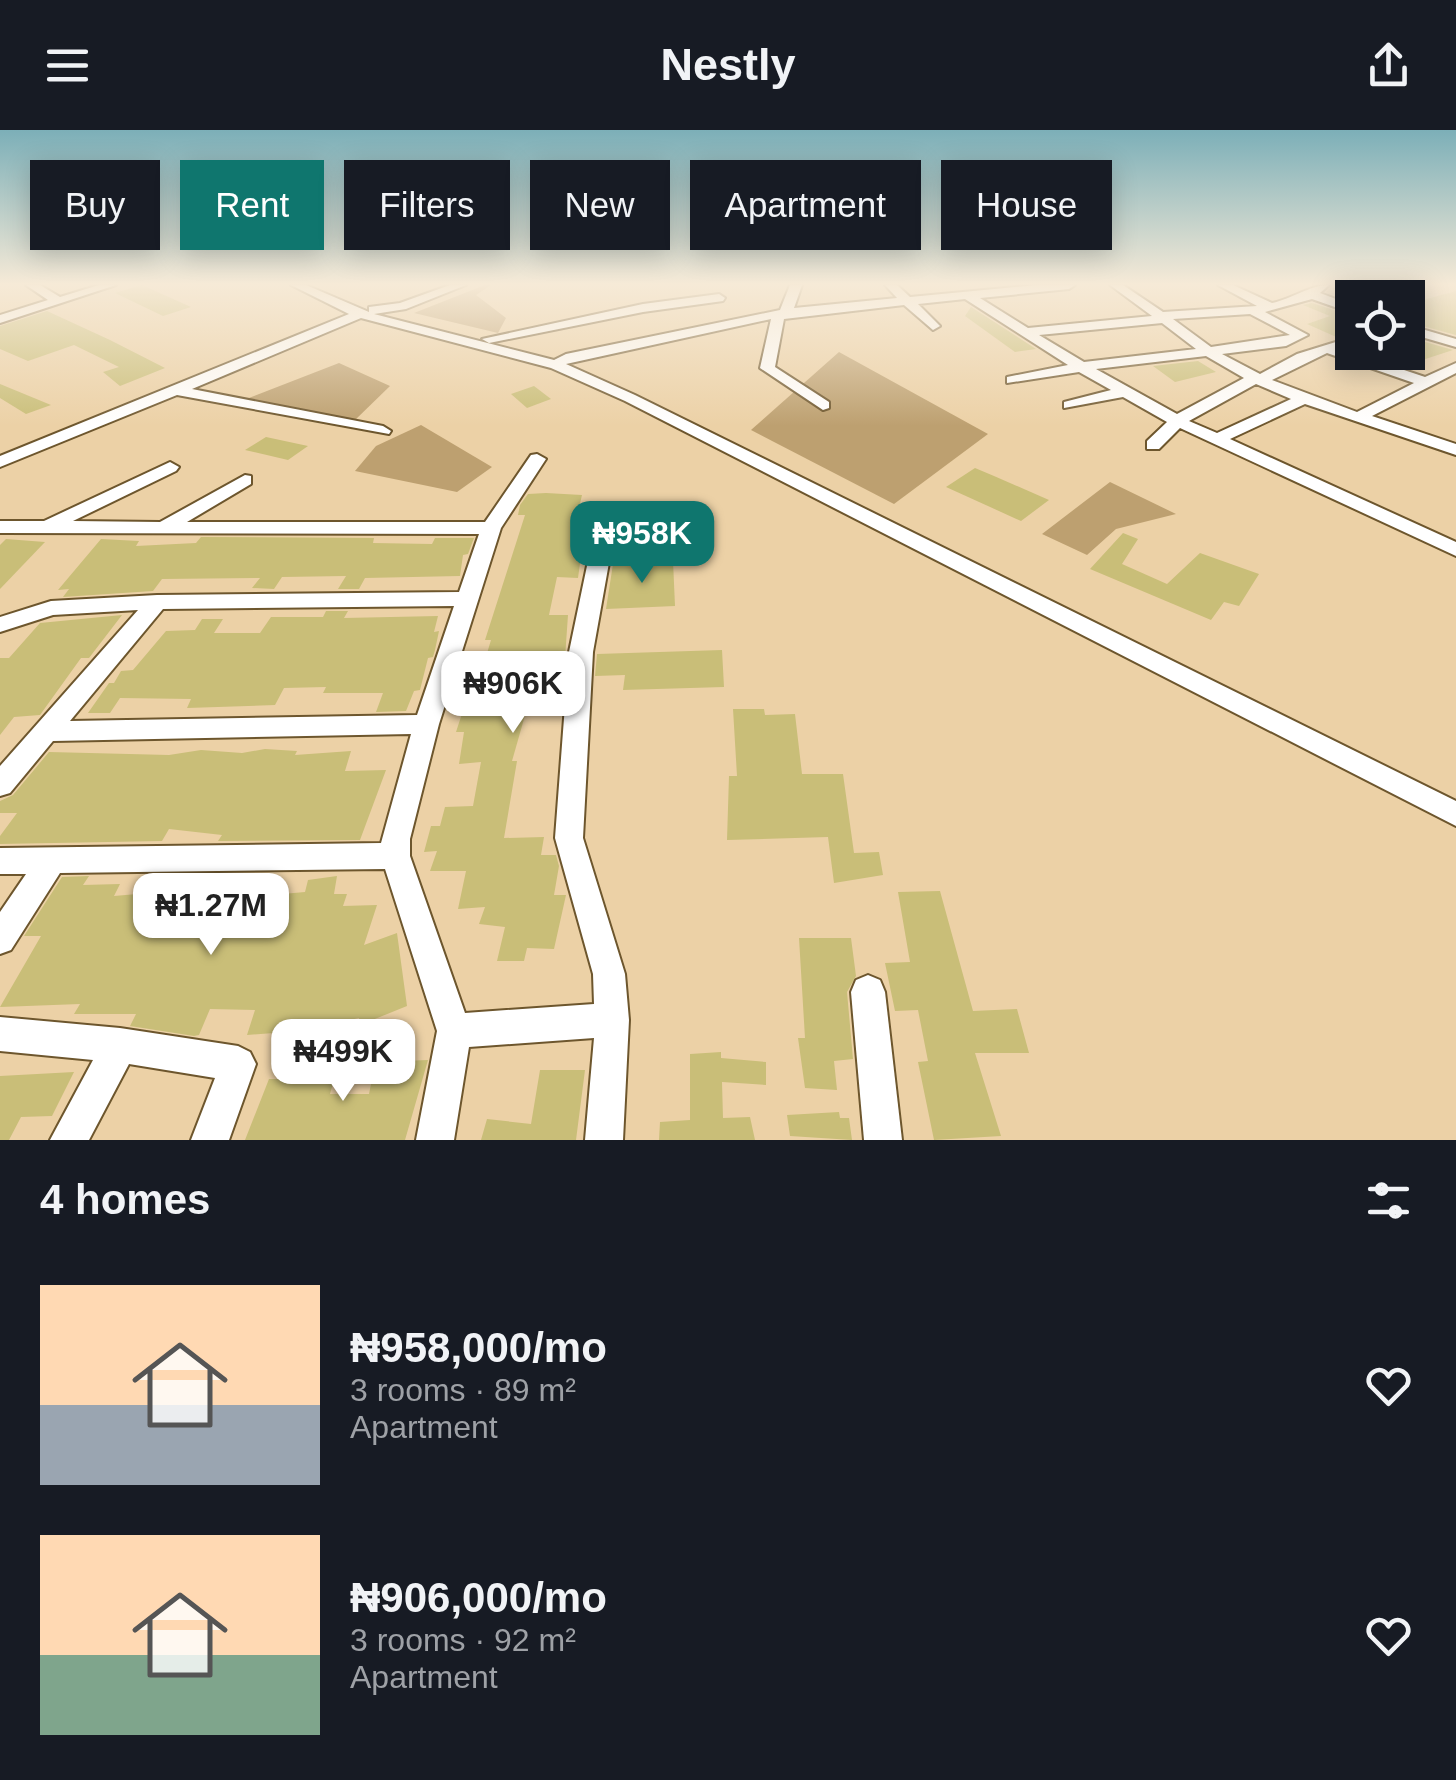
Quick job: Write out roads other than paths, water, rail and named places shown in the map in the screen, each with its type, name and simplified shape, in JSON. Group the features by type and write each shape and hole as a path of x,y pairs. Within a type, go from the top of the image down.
{"street":[{"path":"0,462 317,332"},
{"path":"445,332 561,362 1456,814"},
{"path":"458,332 561,362 1456,798"},
{"path":"489,339 522,332"},
{"path":"582,332 602,350"},
{"path":"561,362 689,332"},
{"path":"778,332 766,368 823,406"},
{"path":"1025,332 1175,420 1456,550"},
{"path":"1184,332 1209,352 1258,379 1456,450"},
{"path":"1012,380 1080,367 1286,342 1301,335 1295,332"},
{"path":"1425,335 1456,343"},
{"path":"1153,445 1175,420 1206,400 1335,346"},
{"path":"1325,348 1423,382"},
{"path":"1361,416 1456,366"},
{"path":"174,390 383,431"},
{"path":"1070,405 1124,392"},
{"path":"1217,439 1308,397"},
{"path":"435,1140 454,1031 395,856 396,838 426,724 490,528 537,459"},
{"path":"44,527 170,467"},
{"path":"164,527 245,480"},
{"path":"604,1140 612,1020 609,974 569,838 581,652 607,518"},
{"path":"0,527 490,528"},
{"path":"0,626 51,608 156,602 466,599"},
{"path":"0,784 156,602"},
{"path":"45,731 426,724"},
{"path":"0,861 395,856"},
{"path":"0,939 51,862"},
{"path":"868,992 883,1140"},
{"path":"454,1031 612,1020"},
{"path":"0,1034 120,1044 238,1064 210,1140"},
{"path":"70,1140 120,1044"}]}
